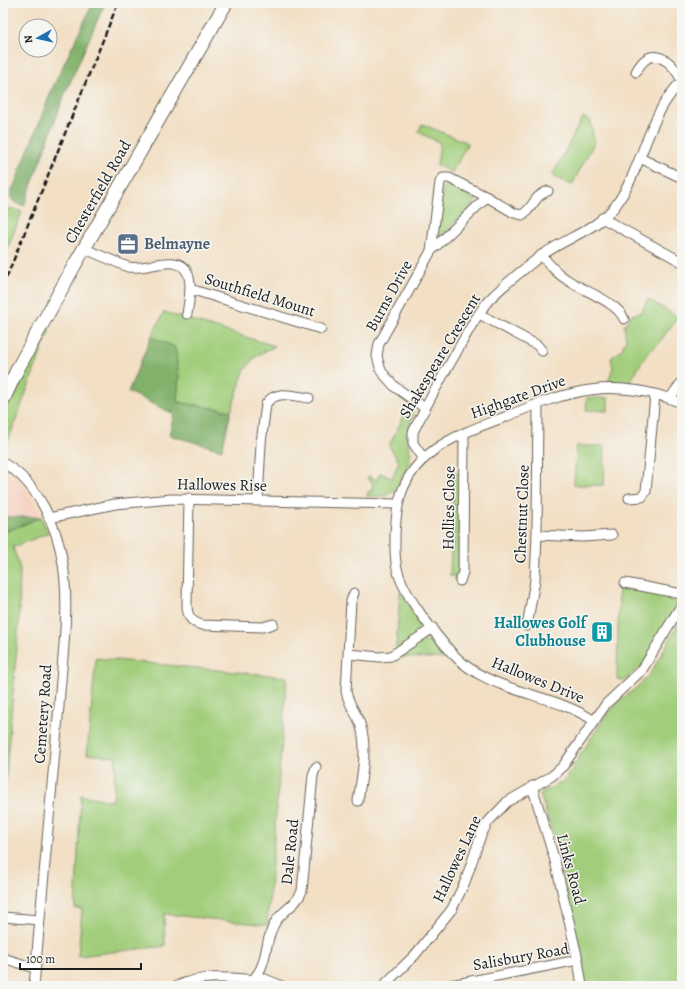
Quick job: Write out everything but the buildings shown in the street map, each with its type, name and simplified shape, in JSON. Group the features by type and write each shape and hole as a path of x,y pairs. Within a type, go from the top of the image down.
{"main road":[{"name":"Chesterfield Road","path":"3,400 18,368 226,3"}],"street":[{"path":"636,72 643,60 654,56 669,62 676,68 682,81"},
{"name":"Shakespeare Crescent","path":"424,459 415,448 412,437 425,408 479,314 493,296 541,255 602,218 615,206 640,158 661,107 682,81"},
{"path":"640,158 682,178"},
{"name":"Burns Drive","path":"431,251 431,240 440,182 443,178 449,178 487,197 514,213 522,215 528,210 536,197 548,191"},
{"name":"Burns Drive","path":"425,408 390,383 381,371 377,356 382,338 431,251 487,197"},
{"path":"602,218 682,262"},
{"path":"85,249 134,268 167,262 175,263 182,267 188,272 190,279 187,314"},
{"path":"541,255 557,274 614,307 624,319"},
{"name":"Southfield Mount","path":"190,289 321,329"},
{"path":"479,314 538,345 542,351"},
{"path":"670,398 682,382"},
{"name":"Highgate Drive","path":"397,504 406,481 424,459 443,444 538,403 564,394 591,389 626,389 670,398 682,403"},
{"path":"258,500 261,442 266,404 270,399 280,394 309,398"},
{"path":"629,498 642,497 646,492 655,395"},
{"name":"Chestnut Close","path":"527,626 534,580 538,536 538,403"},
{"name":"Hollies Close","path":"460,581 463,572 464,434"},
{"name":"Cemetery Road","path":"3,463 21,476 34,492 49,518 61,551 66,588 53,784 39,920 34,986"},
{"path":"189,498 187,604 189,616 196,624 202,625 263,627 273,624"},
{"name":"Hallowes Rise","path":"49,518 115,504 189,498 397,504"},
{"name":"Hallowes Drive","path":"397,504 395,540 398,572 406,591 459,660 481,674 500,683 576,710 593,720"},
{"path":"538,536 583,537 612,535"},
{"path":"625,583 682,594"},
{"path":"354,593 351,601 347,698 361,726 364,745 358,801"},
{"name":"Hallowes Lane","path":"382,986 415,955 452,909 465,882 481,834 488,822 507,802 532,786 552,776 563,766 593,720 606,704 642,670 682,604"},
{"path":"349,654 380,657 391,656 433,628"},
{"name":"Dale Road","path":"256,978 275,922 299,898 302,891 313,774 316,767"},
{"name":"Links Road","path":"532,786 555,861 578,960"},
{"path":"3,917 39,920"},
{"path":"3,958 35,968"},
{"name":"Salisbury Road","path":"446,986 578,960 582,986"},
{"path":"177,986 192,981 219,978 256,978 282,986"},
{"path":"245,986 256,978"}],"shaded area":[{"path":"3,473 21,480 41,517 3,517"}],"green space":[{"path":"93,3 105,3 64,96 24,206 14,202 10,196 53,87"},
{"path":"583,117 591,121 594,143 572,185 552,176"},
{"path":"422,124 468,143 452,173 437,165 440,143 418,132"},
{"path":"452,182 474,194 476,201 437,241 435,236 443,189 445,184"},
{"path":"11,208 22,212 3,260 3,217 6,210"},
{"path":"648,299 678,317 658,344 647,354 629,383 608,382 613,367 611,358 622,349 626,339 624,326 631,315 641,312"},
{"path":"164,312 275,346 256,356 244,371 231,411 177,402 179,377 151,337"},
{"path":"47,327 50,329 3,454 3,412 23,369"},
{"path":"151,337 175,347 179,377 177,402 231,411 222,450 169,435 174,414 128,392"},
{"path":"587,398 608,398 608,411 586,410"},
{"path":"409,406 412,408 413,414 407,435 411,462 395,490 386,496 367,496 368,492 372,490 373,483 368,480 368,476 377,480 380,473 392,478 399,462 389,446"},
{"path":"576,446 605,446 604,485 574,485"},
{"path":"454,473 461,473 458,576 450,576"},
{"path":"3,517 41,517 3,533"},
{"path":"41,517 48,533 13,547 20,569 19,621 5,787 3,787 3,533"},
{"path":"619,586 681,597 653,651 643,665 624,681 617,679"},
{"path":"400,592 420,621 417,632 423,641 437,643 450,659 399,657 396,647"},
{"path":"682,618 682,986 585,986 559,853 540,794 564,781 602,721 618,702 636,688 650,674"},
{"path":"96,658 287,677 267,925 164,914 165,946 78,956 82,909 75,909 81,795 113,801 116,757 87,754"}],"railway":[{"path":"3,286 118,3"}],"place":[{"name":"Belmayne","path":"128,244"},
{"name":"Hallowes Golf Clubhouse","path":"602,632"}]}
